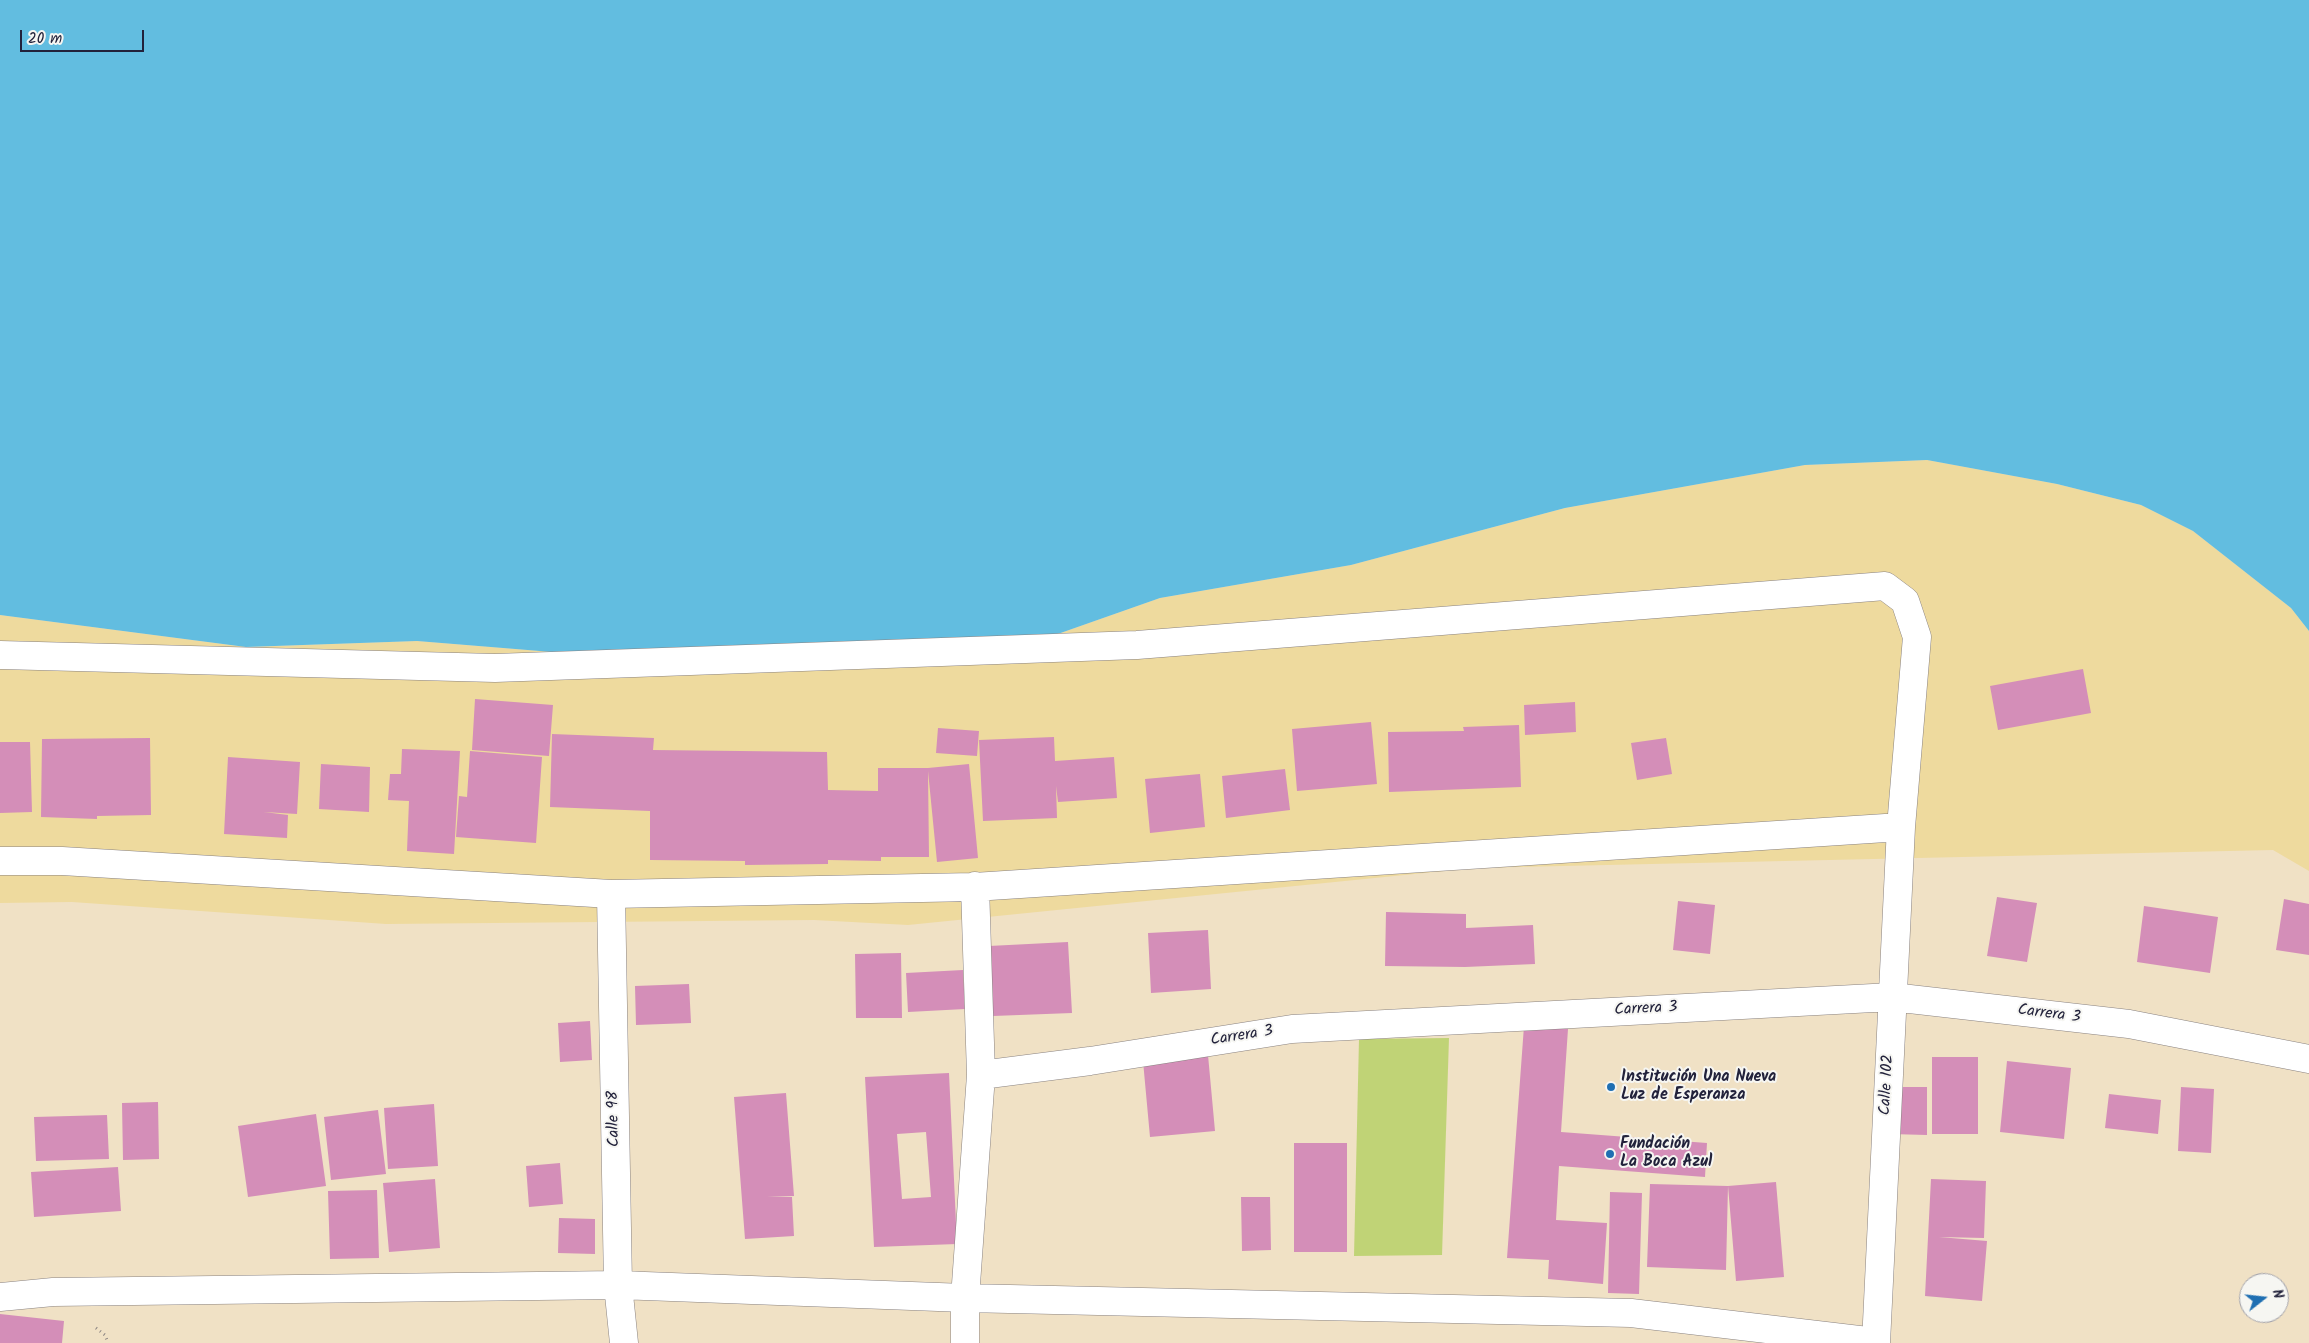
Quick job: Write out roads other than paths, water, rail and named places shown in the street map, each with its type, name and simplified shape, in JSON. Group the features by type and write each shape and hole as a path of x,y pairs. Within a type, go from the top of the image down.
{"street":[{"name":"Calle 102","path":"0,655 495,668 1127,646 1885,586 1904,601 1917,637 1901,827 1876,1342"},
{"path":"0,861 62,861 611,894 975,886 1901,827"},
{"path":"965,1343 965,1298 981,1074 975,886"},
{"name":"Calle 98","path":"611,894 618,1286 624,1343"},
{"name":"Carrera 3","path":"981,1074 1090,1061 1292,1029 1892,997 2129,1024 2309,1059"},
{"path":"0,1298 53,1292 618,1286 965,1298 1631,1313 1876,1342"}],"water":[{"path":"0,0 2309,0 2309,631 2291,608 2193,531 2141,505 2057,484 1927,460 1805,465 1565,508 1351,565 1160,598 981,661 589,655 417,641 246,647 0,615"}],"place":[{"name":"Institución Una Nueva Luz de Esperanza","path":"1611,1087"},
{"name":"Fundación La Boca Azul","path":"1610,1154"}]}
